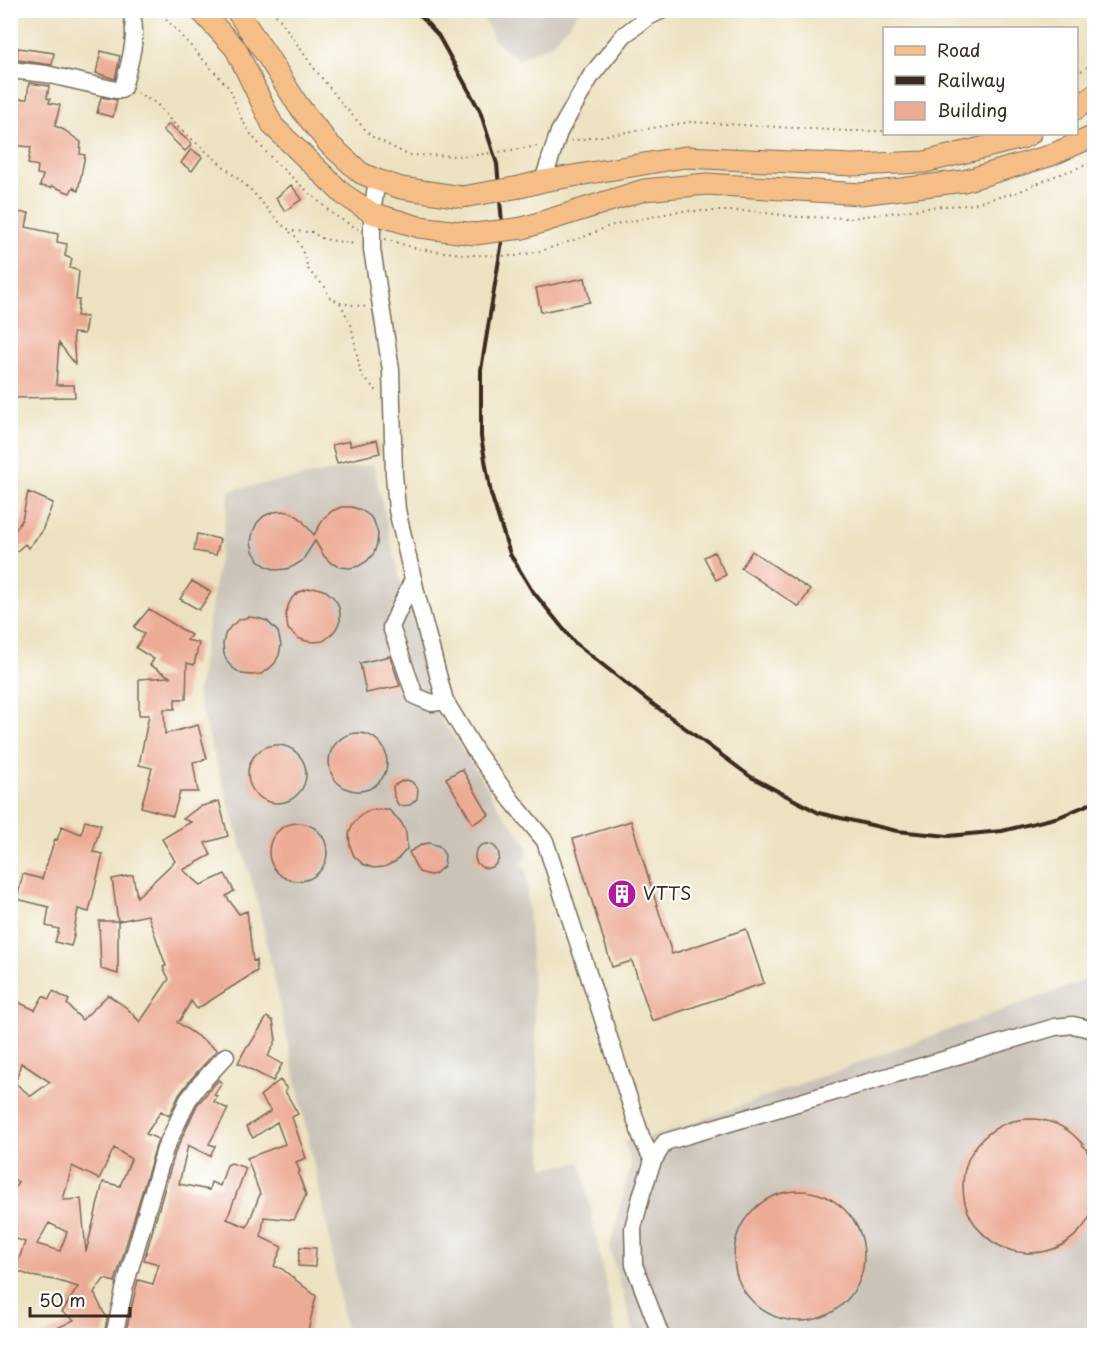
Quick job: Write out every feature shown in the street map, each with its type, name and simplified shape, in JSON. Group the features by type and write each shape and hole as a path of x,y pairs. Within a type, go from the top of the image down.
{"main road":[{"path":"200,10 236,49 273,126 343,194 372,213 419,227 475,234 523,228 644,190 707,184 861,194 964,181 1049,156 1095,136"},
{"path":"236,10 298,105 329,144 361,173 401,188 462,197 685,157 852,165 925,162 1028,135"},
{"path":"1078,108 1095,94"}],"street":[{"path":"10,69 123,90 135,33 135,23 130,10"},
{"path":"543,181 560,132 591,76 624,34 648,17 663,10"},
{"path":"376,180 372,213 372,249 391,370 397,510 445,701 476,752 545,841 642,1139 653,1161"},
{"path":"413,579 391,627 415,696 432,704 445,701"},
{"path":"662,1335 634,1265 633,1228 653,1161 665,1142 1055,1027 1073,1025 1095,1030"},
{"path":"114,1335 125,1286 165,1149 188,1100 226,1056"}],"path":[{"path":"1078,73 1095,63"},
{"path":"124,86 156,103 172,122 251,190 280,223 295,236 302,247 309,271 325,287 329,297 340,303 369,307 384,320"},
{"path":"286,228 292,231 312,232 328,240 372,249"},
{"path":"340,303 351,324 360,375 378,392"}],"shaded area":[{"path":"480,11 580,11 552,44 518,59 494,40"},
{"path":"373,464 401,585 403,603 411,606 430,690 429,695 436,714 527,845 528,857 520,864 526,869 543,1168 581,1162 616,1335 346,1335 327,1225 257,899 197,696 230,490"},
{"path":"1094,977 1094,1335 635,1335 610,1249 631,1163 624,1142 660,1135"}],"building":[{"path":"18,48 54,53 52,65 17,60"},
{"path":"101,51 120,56 115,79 96,73"},
{"path":"29,83 49,86 47,98 50,99 49,103 60,105 55,126 81,142 80,154 85,155 78,191 73,187 70,193 52,186 51,188 40,186 43,175 37,174 38,166 28,164 31,147 10,145 10,98 27,99"},
{"path":"101,97 117,100 113,117 97,113"},
{"path":"169,124 192,144 185,151 163,130"},
{"path":"191,149 202,157 192,171 181,163"},
{"path":"291,185 302,199 285,211 276,198"},
{"path":"10,212 29,213 26,227 58,234 57,242 67,244 65,256 72,259 70,268 79,271 77,316 87,317 84,334 73,333 75,364 59,343 56,385 74,385 75,397 10,398"},
{"path":"585,278 590,302 541,312 536,288"},
{"path":"377,440 380,453 337,463 332,445 350,441 350,446"},
{"path":"28,492 53,503 41,533 28,548 25,544 10,557 10,538 22,520"},
{"path":"341,507 361,510 370,516 375,524 378,534 377,544 374,553 367,561 350,568 340,567 331,563 324,556 315,541 302,561 286,569 276,570 258,560 251,542 257,523 264,516 273,512 292,513 300,518 314,535 324,518"},
{"path":"197,534 220,539 216,555 194,551"},
{"path":"752,551 810,590 799,607 741,568"},
{"path":"714,552 726,575 716,580 704,557"},
{"path":"192,581 211,592 199,610 180,599"},
{"path":"317,588 326,591 338,604 340,621 336,629 323,641 306,641 298,638 288,629 286,615 292,598 299,592"},
{"path":"149,609 191,635 187,640 199,643 194,665 187,663 186,699 175,699 175,709 164,709 165,734 198,725 207,759 193,762 198,792 180,792 173,816 141,807 152,768 139,765 149,715 139,715 139,679 170,677 150,665 154,659 136,648 144,634 134,627"},
{"path":"248,617 267,621 278,632 281,645 275,663 261,674 242,674 228,663 224,654 225,634 239,620"},
{"path":"390,656 400,686 366,693 360,663"},
{"path":"358,733 369,735 382,746 387,762 385,773 374,786 358,791 347,789 334,778 329,762 331,751 342,738"},
{"path":"277,745 288,747 301,758 306,774 304,785 293,798 277,803 266,801 253,790 248,774 250,763 261,750"},
{"path":"462,769 489,815 473,824 446,778"},
{"path":"407,780 418,789 417,799 410,805 399,806 394,797 393,786"},
{"path":"219,801 228,836 205,843 211,855 183,870 201,885 225,874 234,891 226,896 239,914 247,911 253,961 256,960 257,971 197,1009 191,1001 177,1022 217,1050 179,1095 169,1116 161,1111 146,1134 158,1139 115,1282 104,1279 94,1293 107,1319 104,1335 43,1335 74,1320 62,1312 78,1287 15,1270 25,1242 10,1237 10,1196 18,1182 10,1176 10,994 22,1004 35,1010 43,996 49,999 53,991 69,1000 67,1004 82,1020 108,995 127,1008 140,1022 169,979 163,967 166,966 148,915 118,921 112,879 133,875 137,897 175,861 162,839 191,822 183,819 199,807","holes":["21,1063 50,1082 31,1096 15,1083","114,1148 131,1159 120,1186 103,1182 86,1252 81,1199 63,1200 72,1166 99,1179","49,1223 67,1232 60,1251 37,1244"]},
{"path":"371,810 389,810 401,822 406,832 407,849 395,862 384,867 373,868 363,864 354,856 350,846 349,834 353,824 361,815"},
{"path":"85,821 101,825 93,852 103,854 89,912 78,909 71,946 55,942 59,929 46,926 49,907 17,899 23,874 42,879 55,839 57,840 62,826 81,834"},
{"path":"631,821 672,954 746,929 764,983 652,1021 632,961 612,967 573,839"},
{"path":"298,823 309,825 322,836 327,852 325,863 314,876 298,881 287,879 274,868 269,852 271,841 282,828"},
{"path":"429,843 439,846 445,855 444,866 435,874 430,875 419,872 409,852"},
{"path":"487,844 492,845 498,851 498,861 492,867 487,868 482,867 476,861 475,856 476,851 482,845"},
{"path":"99,921 118,921 118,974 101,969"},
{"path":"267,1017 273,1021 276,1040 268,1056 282,1064 273,1081 238,1063"},
{"path":"218,1080 222,1083 214,1095 217,1096 214,1102 228,1109 209,1144 215,1146 210,1156 188,1145 179,1184 209,1190 211,1182 220,1186 227,1165 231,1163 246,1168 227,1219 247,1227 260,1194 247,1158 285,1144 277,1122 253,1138 246,1127 271,1111 260,1096 280,1080 287,1089 285,1091 298,1114 292,1117 306,1158 296,1162 306,1195 294,1220 264,1217 261,1237 282,1247 274,1266 282,1269 316,1296 307,1335 125,1335 138,1280 153,1284 159,1264 144,1260 175,1153 197,1105"},
{"path":"1030,1119 1056,1124 1077,1139 1092,1160 1097,1186 1092,1212 1077,1233 1056,1248 1030,1253 1004,1248 983,1233 968,1212 963,1186 968,1160 983,1139 1004,1124"},
{"path":"799,1191 824,1196 845,1210 859,1231 864,1256 859,1281 845,1302 824,1316 799,1321 774,1316 753,1302 739,1281 734,1256 739,1231 753,1210 774,1196"},
{"path":"300,1247 316,1248 315,1267 298,1266"}],"railway":[{"path":"415,10 438,35 480,111 497,164 503,235 481,370 481,437 491,494 510,554 531,589 574,642 751,777 819,813 897,831 948,836 1002,831 1059,817 1094,802"}],"place":[{"name":"VTTS","path":"622,894"}]}
